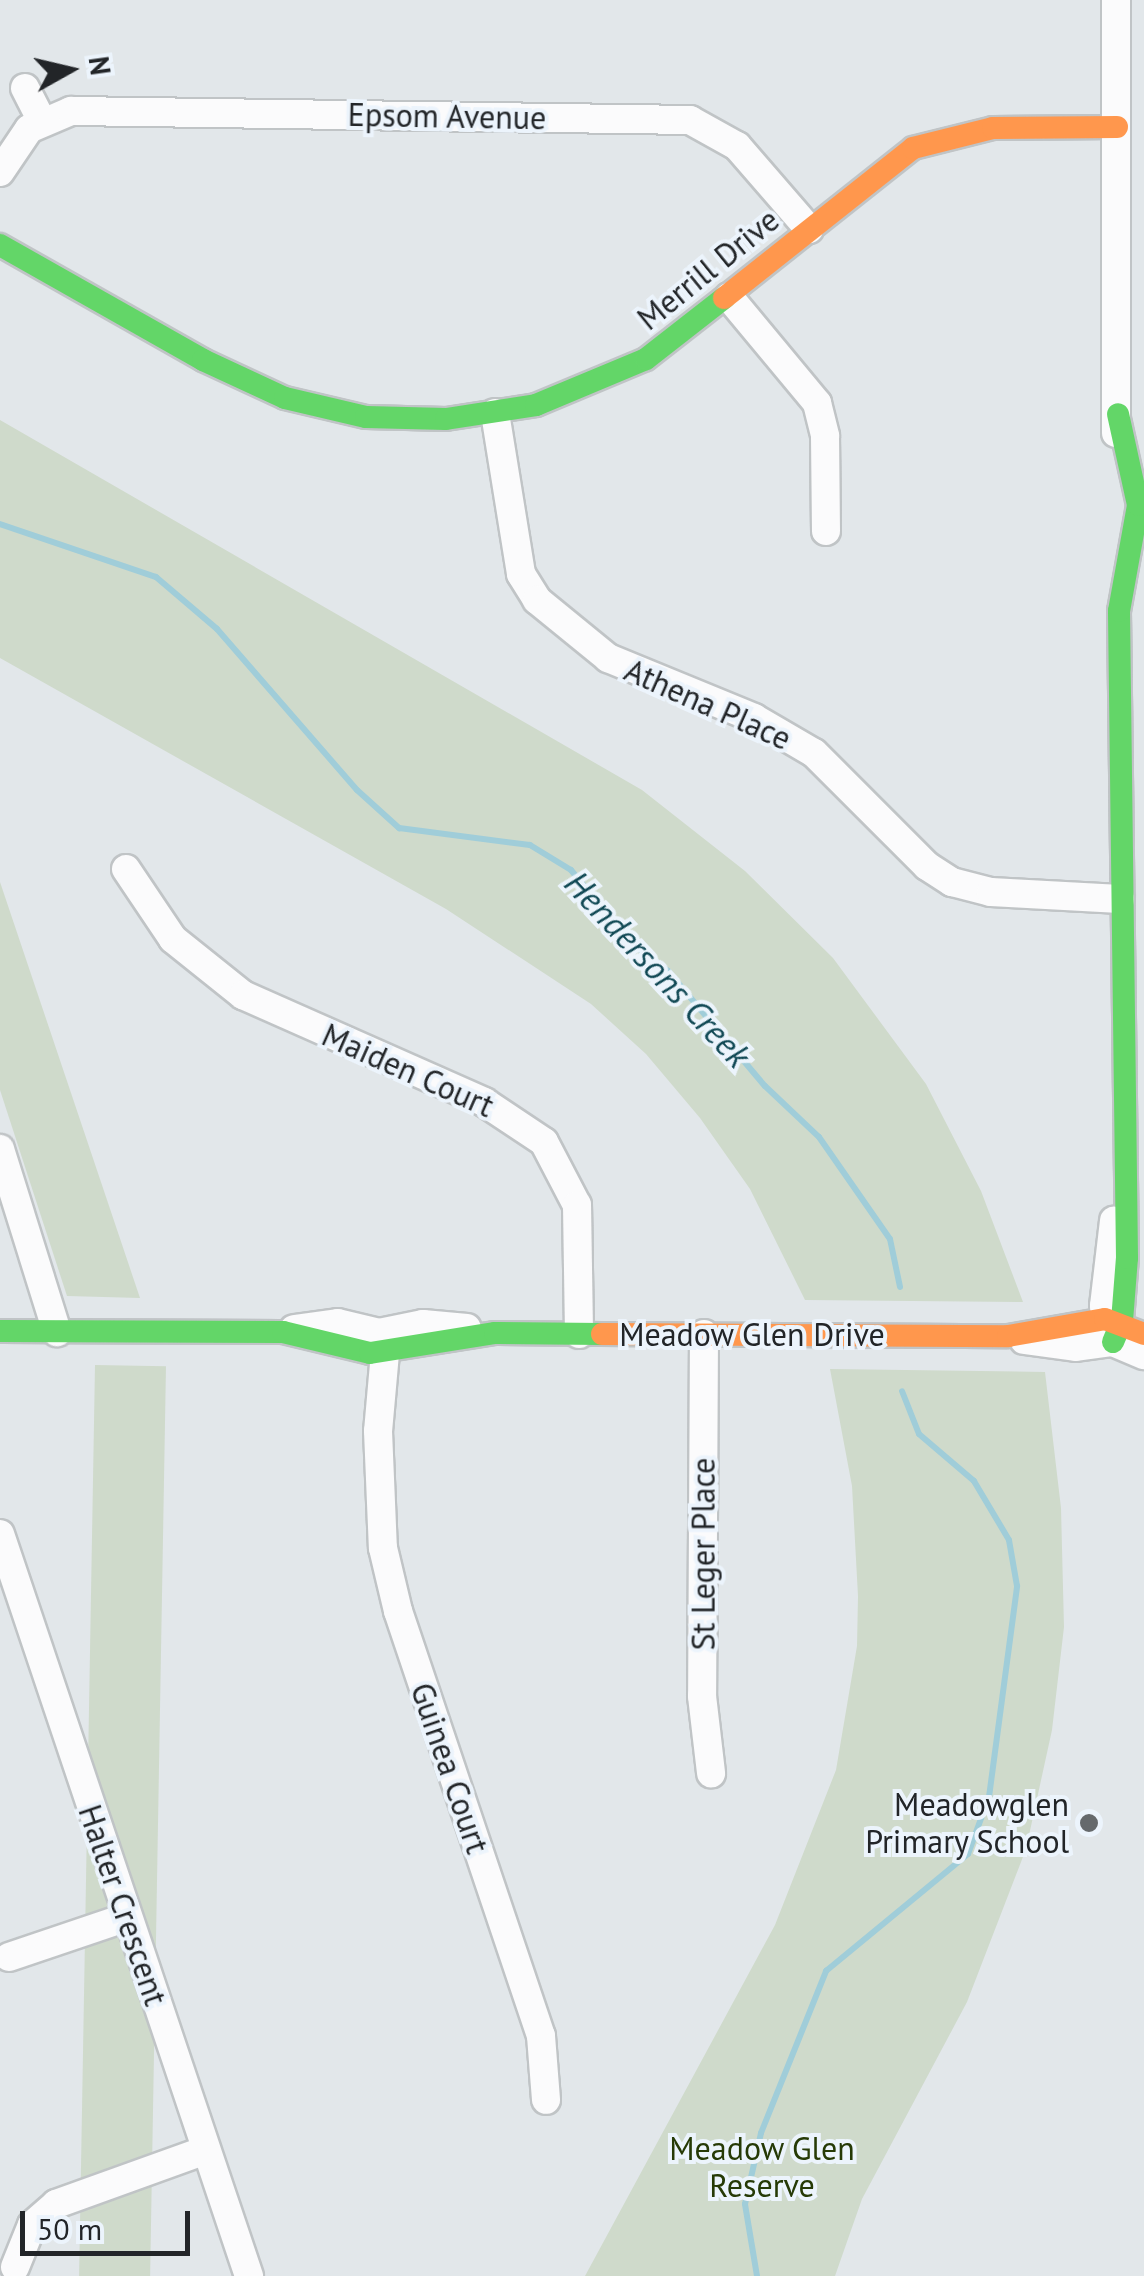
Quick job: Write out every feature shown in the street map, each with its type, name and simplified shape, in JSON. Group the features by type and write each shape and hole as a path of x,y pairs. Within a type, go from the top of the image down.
{"street":[{"path":"1116,0 1118,414 1114,475 1137,511 1112,555 1119,611 1121,1176 1113,1327 1144,1334"},
{"path":"0,172 41,119 25,88"},
{"name":"Epsom Avenue","path":"41,119 92,110 690,120 737,146 809,229"},
{"name":"Merrill Drive","path":"0,245 204,360 285,398 404,420 494,413 614,375 679,338 889,162 936,139 993,128 1117,127"},
{"path":"728,297 817,402 825,436 826,531"},
{"name":"Athena Place","path":"494,413 517,559 529,589 548,611 624,669 754,718 814,753 938,874 991,892 1120,891"},
{"name":"Maiden Court","path":"126,870 173,939 243,995 484,1102 544,1142 577,1205 579,1334"},
{"path":"0,1149 57,1332"},
{"name":"Meadow Glen Drive","path":"0,1331 283,1332 338,1323 378,1346 439,1324 495,1333 1008,1336 1055,1346 1113,1327 1144,1355"},
{"name":"St Leger Place","path":"704,1334 702,1696 711,1773"},
{"name":"Guinea Court","path":"378,1346 379,1518 398,1612 541,2036 546,2100"},
{"name":"Halter Crescent","path":"0,1534 249,2276"},
{"path":"9,1957 127,1917"},
{"path":"15,2267 32,2225 56,2204 206,2150"}],"green space":[{"path":"0,420 642,790 745,871 833,958 926,1084 981,1191 1023,1302 805,1300 750,1189 700,1118 646,1054 591,1004 446,909 0,658"},
{"path":"0,882 140,1298 67,1296 0,1090"},
{"path":"95,1365 166,1366 150,2276 79,2276"},
{"name":"Meadow Glen Reserve","path":"830,1369 1045,1372 1061,1508 1064,1627 1052,1730 1026,1849 967,2002 862,2199 835,2276 585,2276 775,1925 836,1770 857,1646 858,1596 852,1486"}],"waterway":[{"name":"Hendersons Creek","path":"0,524 156,577 217,629 357,790 399,828 530,845 571,870 630,942 668,971 765,1086 819,1137 890,1239 900,1287"},
{"name":"Hendersons Creek","path":"757,2276 745,2204 761,2133 826,1971 968,1854 989,1797 1017,1586 1009,1540 974,1481 919,1434 902,1391"}],"traffic: fast":[{"path":"0,245 203,360 285,398 366,417 446,419 536,405 646,359 724,298"},
{"path":"1113,1342 1122,1321 1127,1258 1119,611 1138,505 1118,414"},
{"path":"0,1331 283,1332 370,1353 495,1333 602,1334"}],"traffic: slow":[{"path":"724,298 913,148 993,128 1117,127"},
{"path":"602,1334 1008,1336 1105,1319 1144,1334"}],"place":[{"name":"Meadowglen Primary School","path":"1089,1823"}]}
